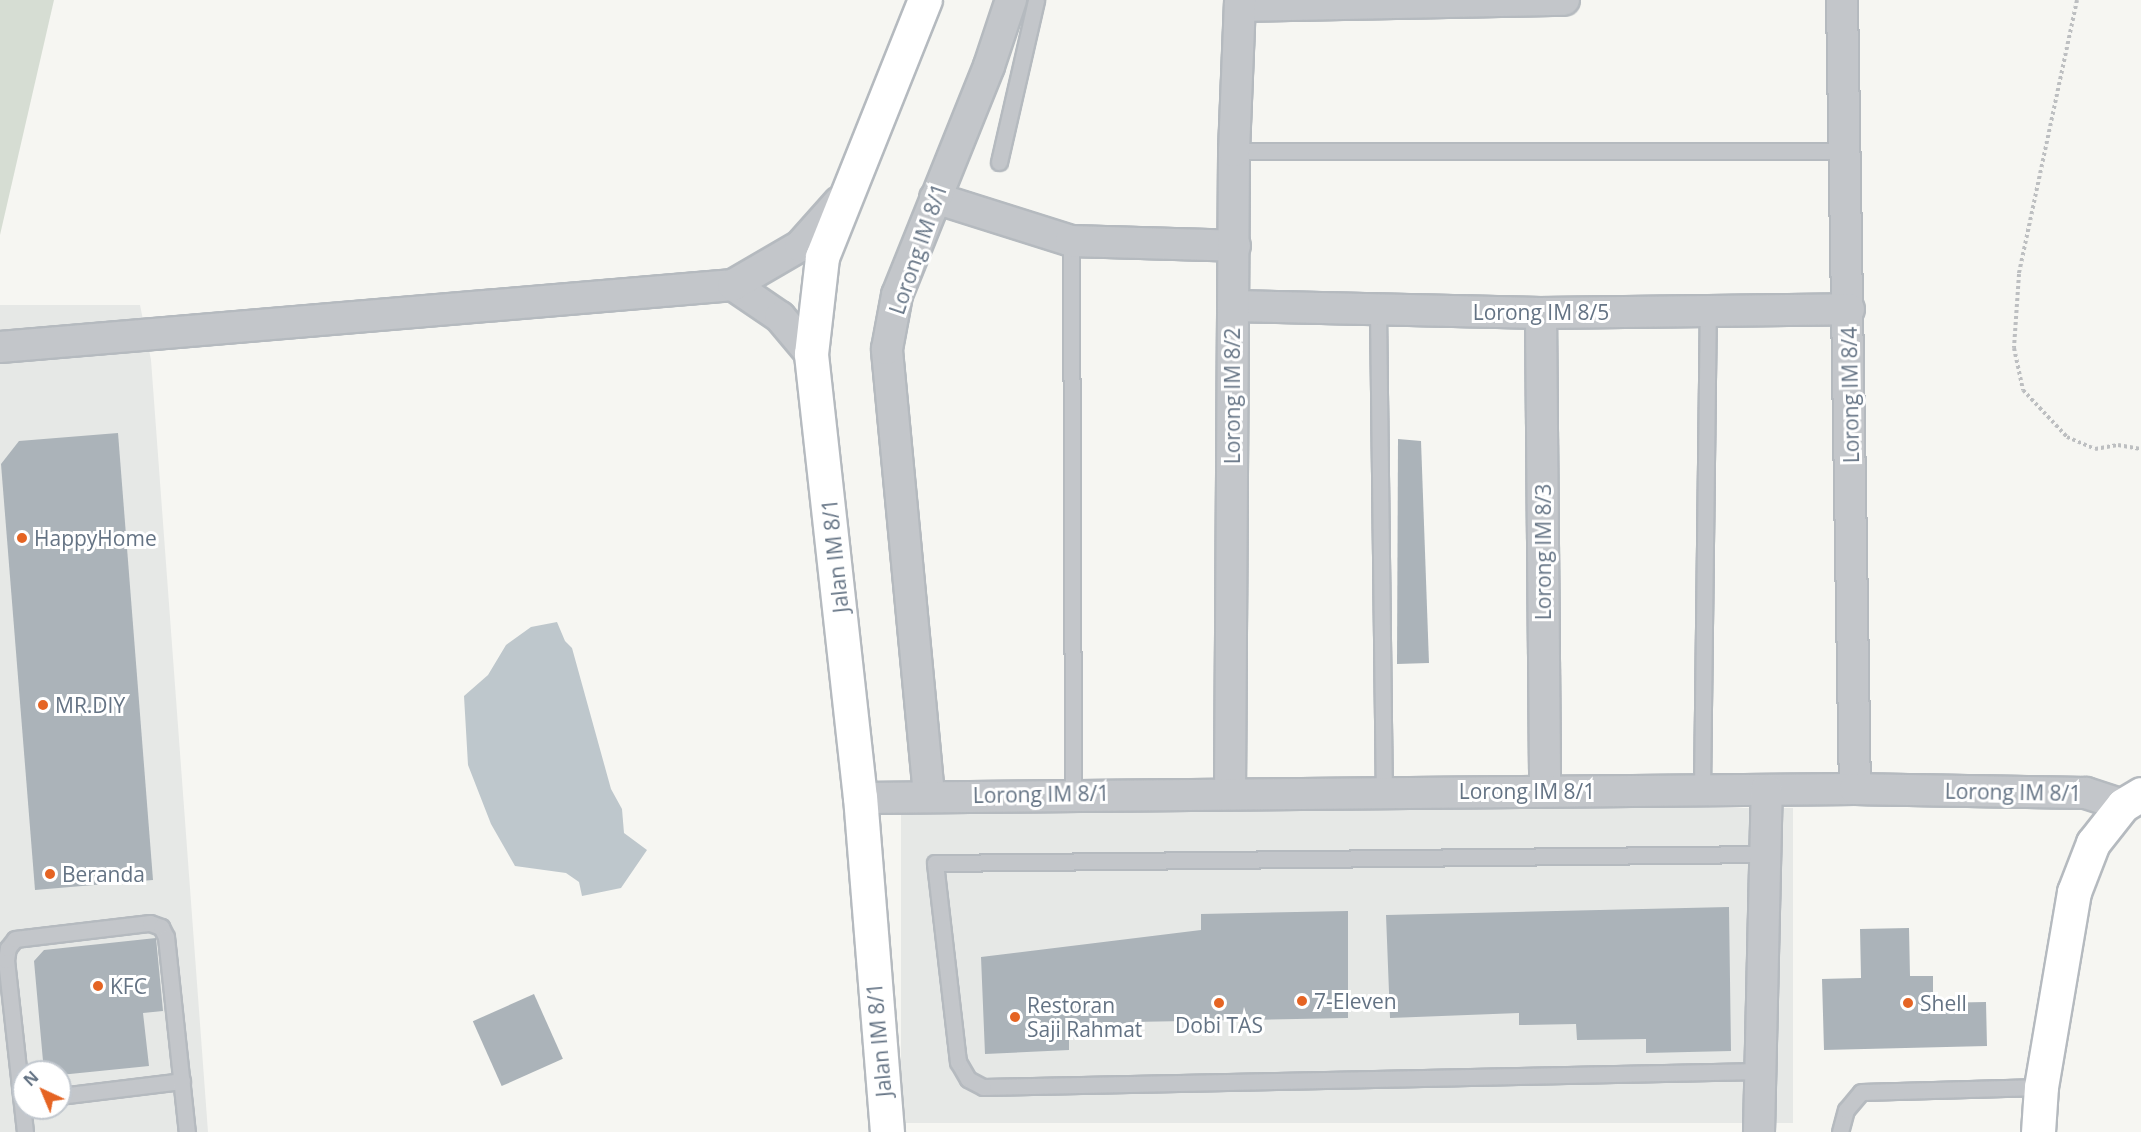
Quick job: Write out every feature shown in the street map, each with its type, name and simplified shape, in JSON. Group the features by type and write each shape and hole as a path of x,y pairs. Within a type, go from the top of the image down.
{"street":[{"name":"Jalan IM 8/1","path":"887,1132 860,798 832,523 811,354 818,276 848,189 925,0"},
{"name":"Lorong IM 8/1","path":"929,795 887,349 897,295 934,198 989,66 1011,0"},
{"path":"1240,3 1563,0"},
{"name":"Lorong IM 8/4","path":"1842,0 1849,309 1855,789"},
{"name":"Lorong IM 8/2","path":"1230,793 1234,151 1240,3"},
{"path":"0,347 733,285 800,246 822,225 848,189"},
{"path":"934,198 1071,241 1235,246"},
{"path":"733,285 780,317 811,354"},
{"name":"Lorong IM 8/5","path":"1233,306 1541,313 1849,309"},
{"name":"Lorong IM 8/3","path":"1541,313 1545,791"},
{"name":"Lorong IM 8/1","path":"860,798 929,795 1855,789 2086,793 2132,799"},
{"path":"1759,1132 1767,790"},
{"path":"2038,1132 2041,1087 2074,892 2093,843 2132,799"}],"lane":[{"path":"999,162 1036,0"},
{"path":"1234,151 1846,151"},
{"path":"1071,241 1073,794"},
{"path":"1378,310 1384,792"},
{"path":"1702,790 1707,310"},
{"path":"1761,1071 983,1087 968,1079 958,1062 935,863 1765,854"},
{"path":"18,1060 6,960 8,948 15,939 150,923 161,927 166,937 187,1132"},
{"path":"72,1095 182,1081"},
{"path":"1840,1132 1846,1110 1861,1092 2041,1087"}],"path":[{"path":"2077,0 2019,274 2014,348 2023,390 2067,437 2096,449 2118,445 2141,449"}],"shaded area":[{"path":"0,0 54,0 0,235"},
{"path":"0,305 140,305 151,360 208,1132 0,1132"},
{"path":"557,622 565,641 572,648 611,789 622,809 624,833 647,850 621,888 582,896 579,882 566,873 515,866 491,824 468,765 464,696 488,675 506,645 531,627"},
{"path":"901,808 1793,808 1793,1123 901,1123"}],"building":[{"path":"118,433 153,880 35,890 1,464 19,441"},
{"path":"1398,439 1421,441 1429,663 1397,664"},
{"path":"1729,907 1731,1051 1646,1053 1646,1039 1577,1040 1576,1024 1519,1025 1519,1013 1390,1018 1386,915"},
{"path":"1348,911 1348,1018 1130,1022 1127,1034 1069,1037 1069,1050 985,1054 981,957 1201,930 1201,914"},
{"path":"1909,928 1910,976 1933,976 1933,1003 1986,1002 1987,1046 1824,1050 1822,979 1861,978 1860,929"},
{"name":"KFC","path":"156,938 163,1011 143,1013 149,1066 72,1074 72,1060 43,1060 34,961 44,950"},
{"path":"534,994 563,1059 502,1086 473,1021"}],"place":[{"name":"HappyHome","path":"22,538"},
{"name":"MR.DIY","path":"43,705"},
{"name":"Beranda","path":"50,874"},
{"name":"KFC","path":"98,986"},
{"name":"7-Eleven","path":"1302,1001"},
{"name":"Dobi TAS","path":"1219,1003"},
{"name":"Shell","path":"1908,1003"},
{"name":"Restoran Saji Rahmat","path":"1015,1017"}]}
